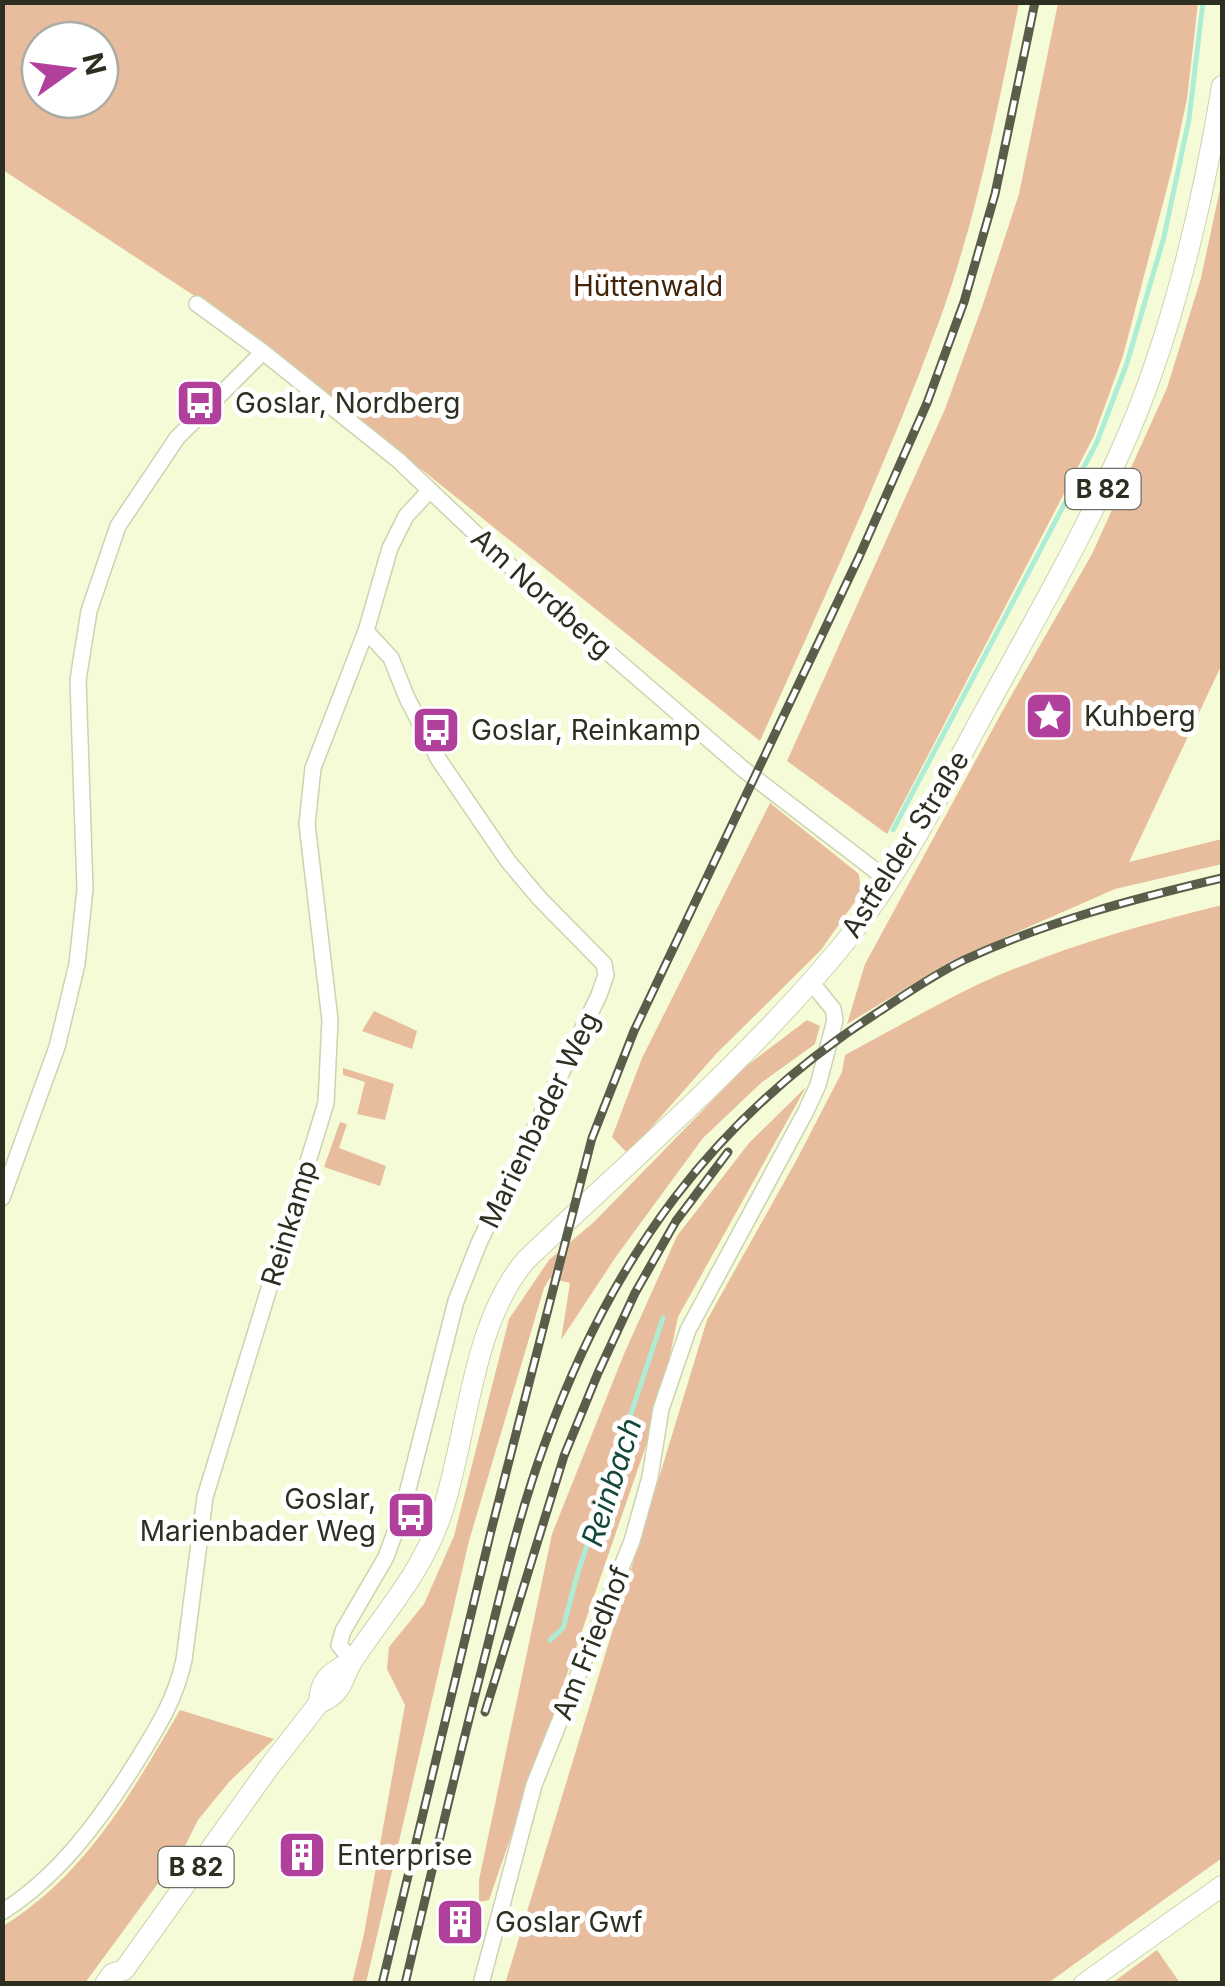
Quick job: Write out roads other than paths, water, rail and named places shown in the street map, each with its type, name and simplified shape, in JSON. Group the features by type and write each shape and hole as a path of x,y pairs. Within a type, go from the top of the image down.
{"main road":[{"name":"Astfelder Straße","path":"105,1984 112,1974 124,1977 235,1814 319,1703 324,1682 352,1661 394,1605 428,1550 490,1324 508,1282 526,1260 660,1136 811,982 889,881 927,817 1055,584 1136,414 1158,357 1182,272 1222,86"},
{"path":"1084,1984 1222,1886"}],"street":[{"name":"Am Nordberg","path":"196,304 398,460 530,585 743,770 889,881"},
{"path":"2,1198 57,1047 77,964 85,889 78,680 89,611 118,526 177,438 263,352"},
{"name":"Reinkamp","path":"2,1912 25,1898 65,1860 109,1806 168,1711 178,1686 205,1496 326,1103 330,1020 307,824 313,768 366,631 390,548 406,516 430,490"},
{"name":"Marienbader Weg","path":"352,1661 339,1646 342,1632 386,1557 402,1513 456,1301 479,1243 600,995 606,975 604,964 508,861 439,760 392,658 366,631"},
{"name":"Am Friedhof","path":"481,1984 534,1785 632,1541 650,1477 662,1409 688,1330 818,1086 835,1020 833,1009 811,982"}],"waterway":[{"path":"893,830 1097,442 1127,363 1164,237 1189,119 1203,2"},
{"name":"Reinbach","path":"550,1640 563,1628 663,1318"}],"railway":[{"path":"382,1984 491,1531 592,1138 634,1031 859,557 927,403 964,302 995,194 1035,2"},
{"path":"405,1984 503,1583 535,1471 572,1376 602,1313 636,1253 675,1197 718,1145 767,1097 821,1052 932,978 964,960 1059,922 1222,878"},
{"path":"485,1712 564,1456 598,1373 635,1293 676,1221 728,1152"}],"place":[{"name":"Goslar, Nordberg","path":"200,403"},
{"name":"Kuhberg","path":"1049,716"},
{"name":"Goslar, Reinkamp","path":"436,730"},
{"name":"Goslar, Marienbader Weg","path":"411,1515"},
{"name":"Enterprise","path":"302,1855"},
{"name":"Goslar Gwf","path":"460,1922"}],"park label":[{"name":"Hüttenwald","path":"648,286"}]}
